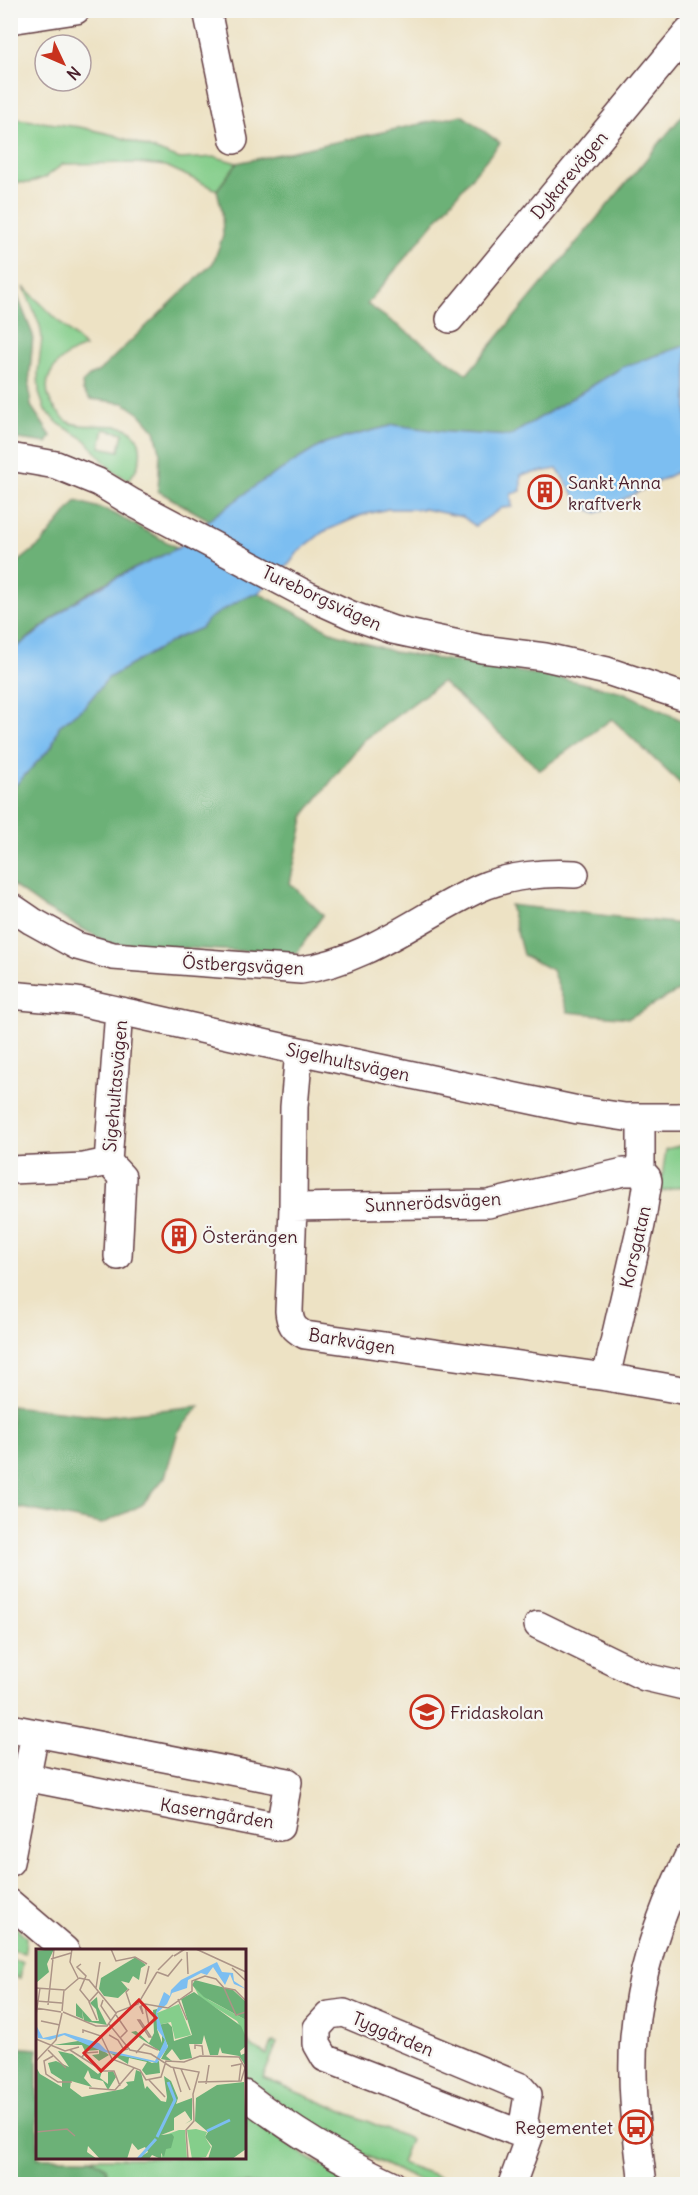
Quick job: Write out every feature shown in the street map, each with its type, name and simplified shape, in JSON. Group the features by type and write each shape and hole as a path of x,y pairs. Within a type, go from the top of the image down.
{"street":[{"path":"10,20 76,10"},
{"path":"207,10 234,140"},
{"name":"Dykarevägen","path":"450,319 687,32"},
{"name":"Tureborgsvägen","path":"10,457 56,465 77,472 309,596 351,615 393,630 482,649 545,657 607,671 687,698"},
{"name":"Östbergsvägen","path":"10,906 77,946 113,956 302,970 324,966 375,945 482,887 522,876 575,873"},
{"name":"Sigelhultsvägen","path":"10,995 76,1001 299,1052 578,1110 641,1118 687,1115"},
{"name":"Sigehultasvägen","path":"118,1256 122,1177 108,1162 118,1024 122,1011"},
{"name":"Barkvägen","path":"299,1052 294,1107 289,1311 290,1320 297,1331 305,1335 606,1377 687,1391"},
{"name":"Korsgatan","path":"606,1377 641,1225 648,1181 641,1172 641,1118"},
{"name":"Sigehultasvägen","path":"10,1170 84,1167 108,1162"},
{"name":"Sunnerödsvägen","path":"293,1207 488,1204 624,1172 641,1172"},
{"path":"538,1625 645,1677 687,1687"},
{"path":"10,1862 23,1730"},
{"name":"Kaserngården","path":"19,1776 280,1827 288,1782 23,1730"},
{"path":"643,2184 634,2103 634,2037 647,1961 663,1908 687,1857"},
{"path":"10,1903 64,1949"},
{"name":"Tyggården","path":"512,2184 529,2137 524,2119 528,2095 521,2087 344,2013 329,2015 317,2028 317,2044 325,2058 529,2137"},
{"path":"246,2095 312,2142 392,2184"}],"green space":[{"path":"687,110 687,345 623,367 510,436 446,432 394,425 325,443 262,482 209,520 158,491 160,451 155,431 140,414 124,403 90,399 83,391 82,383 89,376 99,371 213,263 223,236 222,211 217,190 237,163 462,115 500,143 367,304 467,374"},
{"path":"10,118 80,127 114,135 180,159 216,157 237,163 217,190 166,166 135,163 63,164 46,177 29,183 11,182"},
{"path":"11,280 33,335 29,384 31,406 51,436 47,443 11,438"},
{"path":"24,287 85,347 67,356 53,369 47,386 48,396 53,406 69,422 78,425 121,427 136,436 140,447 140,461 128,480 111,470 86,440 59,424 45,410 39,393 38,372 42,338 40,326","holes":["104,429 123,433 119,451 100,447"]},
{"path":"76,501 109,511 178,548 108,581 82,597 11,651 11,568 42,543"},
{"path":"258,593 334,633 394,652 560,678 623,692 687,721 687,790 612,719 540,770 442,682 363,741 305,814 290,883 323,915 296,954 110,944 43,907 11,884 11,790 52,746 59,726 84,707 108,678 177,638 201,628 207,619 243,598"},
{"path":"510,905 681,924 687,930 687,990 678,991 629,1018 568,1012 552,970 523,955"},
{"path":"687,1144 687,1185 660,1192 666,1149"},
{"path":"11,1406 104,1416 199,1406 178,1432 165,1477 142,1505 102,1524 11,1506"},
{"path":"10,1921 26,1937 25,1953 11,1950"},
{"path":"10,1960 23,1962 20,1978 11,1976"},
{"path":"246,2040 254,2048 267,2055 273,2042 277,2043 263,2078 410,2139 401,2163 461,2184 426,2184 319,2130 246,2077"},
{"path":"11,2047 36,2049 36,2159 92,2159 106,2168 109,2184 11,2184"},
{"path":"246,2112 305,2156 355,2184 109,2184 106,2168 92,2159 246,2159"}],"water":[{"path":"687,345 687,467 597,513 582,507 557,469 521,475 521,491 511,494 512,507 502,508 475,526 463,517 424,509 388,509 362,515 323,532 298,552 290,563 258,593 243,598 208,619 201,628 177,638 108,678 84,707 59,726 52,746 11,790 11,651 71,604 112,580 178,548 209,520 261,482 325,443 394,425 446,432 510,436 623,367"}],"place":[{"name":"Sankt Anna kraftverk","path":"545,492"},
{"name":"Österängen","path":"179,1236"},
{"name":"Fridaskolan","path":"427,1712"},
{"name":"Regementet","path":"636,2127"}]}
